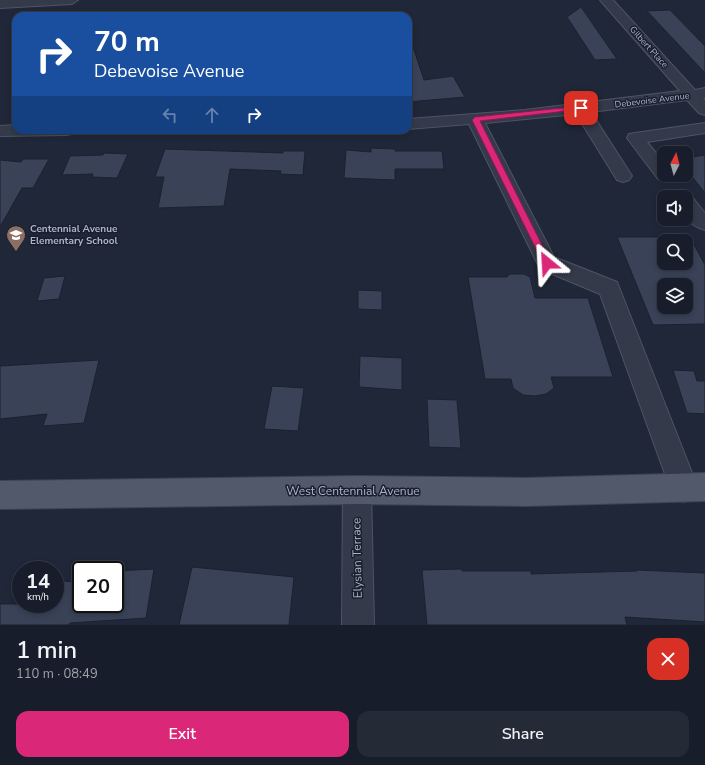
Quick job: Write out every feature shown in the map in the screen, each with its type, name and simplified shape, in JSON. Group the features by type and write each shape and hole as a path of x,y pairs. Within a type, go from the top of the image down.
{"main road":[{"name":"West Centennial Avenue","path":"0,495 356,490 526,492 694,488"}],"street":[{"path":"0,4 72,0"},
{"name":"Gilbert Place","path":"606,0 699,94 705,110"},
{"name":"Debevoise Avenue","path":"412,124 475,120 699,94"},
{"path":"581,108 623,176"},
{"path":"475,120 547,263 608,288 694,488"},
{"path":"705,128 635,138 700,220 705,222"},
{"path":"0,131 12,131"},
{"name":"Elysian Terrace","path":"356,490 358,625"}],"building":[{"path":"581,7 617,59 595,60 567,17"},
{"path":"670,10 705,46 705,73 647,11"},
{"path":"412,44 424,80 453,76 465,97 412,102"},
{"path":"371,148 395,149 395,151 442,151 444,169 395,169 395,180 344,178 346,150 371,152"},
{"path":"165,149 283,153 283,151 305,151 303,175 280,174 281,171 230,169 224,206 158,208 164,177 155,177"},
{"path":"104,153 128,154 117,178 92,177 93,174 62,175 70,156 103,155"},
{"path":"705,155 705,193 693,178 693,157"},
{"path":"23,159 49,159 33,188 22,188 0,227 0,160 21,162"},
{"path":"617,237 657,237 657,270 693,270 693,243 705,265 705,324 653,325"},
{"path":"510,274 524,274 530,277 535,298 588,298 613,377 551,377 554,388 546,394 535,396 523,395 513,388 511,379 485,379 468,277 507,277"},
{"path":"65,276 59,299 37,301 44,278"},
{"path":"358,290 382,291 382,310 358,309"},
{"path":"360,356 402,358 402,390 359,387"},
{"path":"99,360 84,423 43,426 47,414 0,419 0,366"},
{"path":"673,370 694,371 697,381 705,381 705,414 687,413"},
{"path":"272,386 304,388 298,431 264,429"},
{"path":"427,399 457,400 461,448 429,447"},
{"path":"192,567 294,577 289,625 179,625"},
{"path":"154,569 146,618 70,623 69,625 0,625 0,604 12,604 12,613 64,613 64,581 72,582 72,613 124,613 124,571"},
{"path":"462,569 462,571 531,571 531,574 637,570 705,573 705,622 625,617 627,625 427,625 422,570"}],"place":[{"name":"Centennial Avenue Elementary School","path":"16,252"}],"route":[{"path":"547,263 475,120 581,108"}]}
